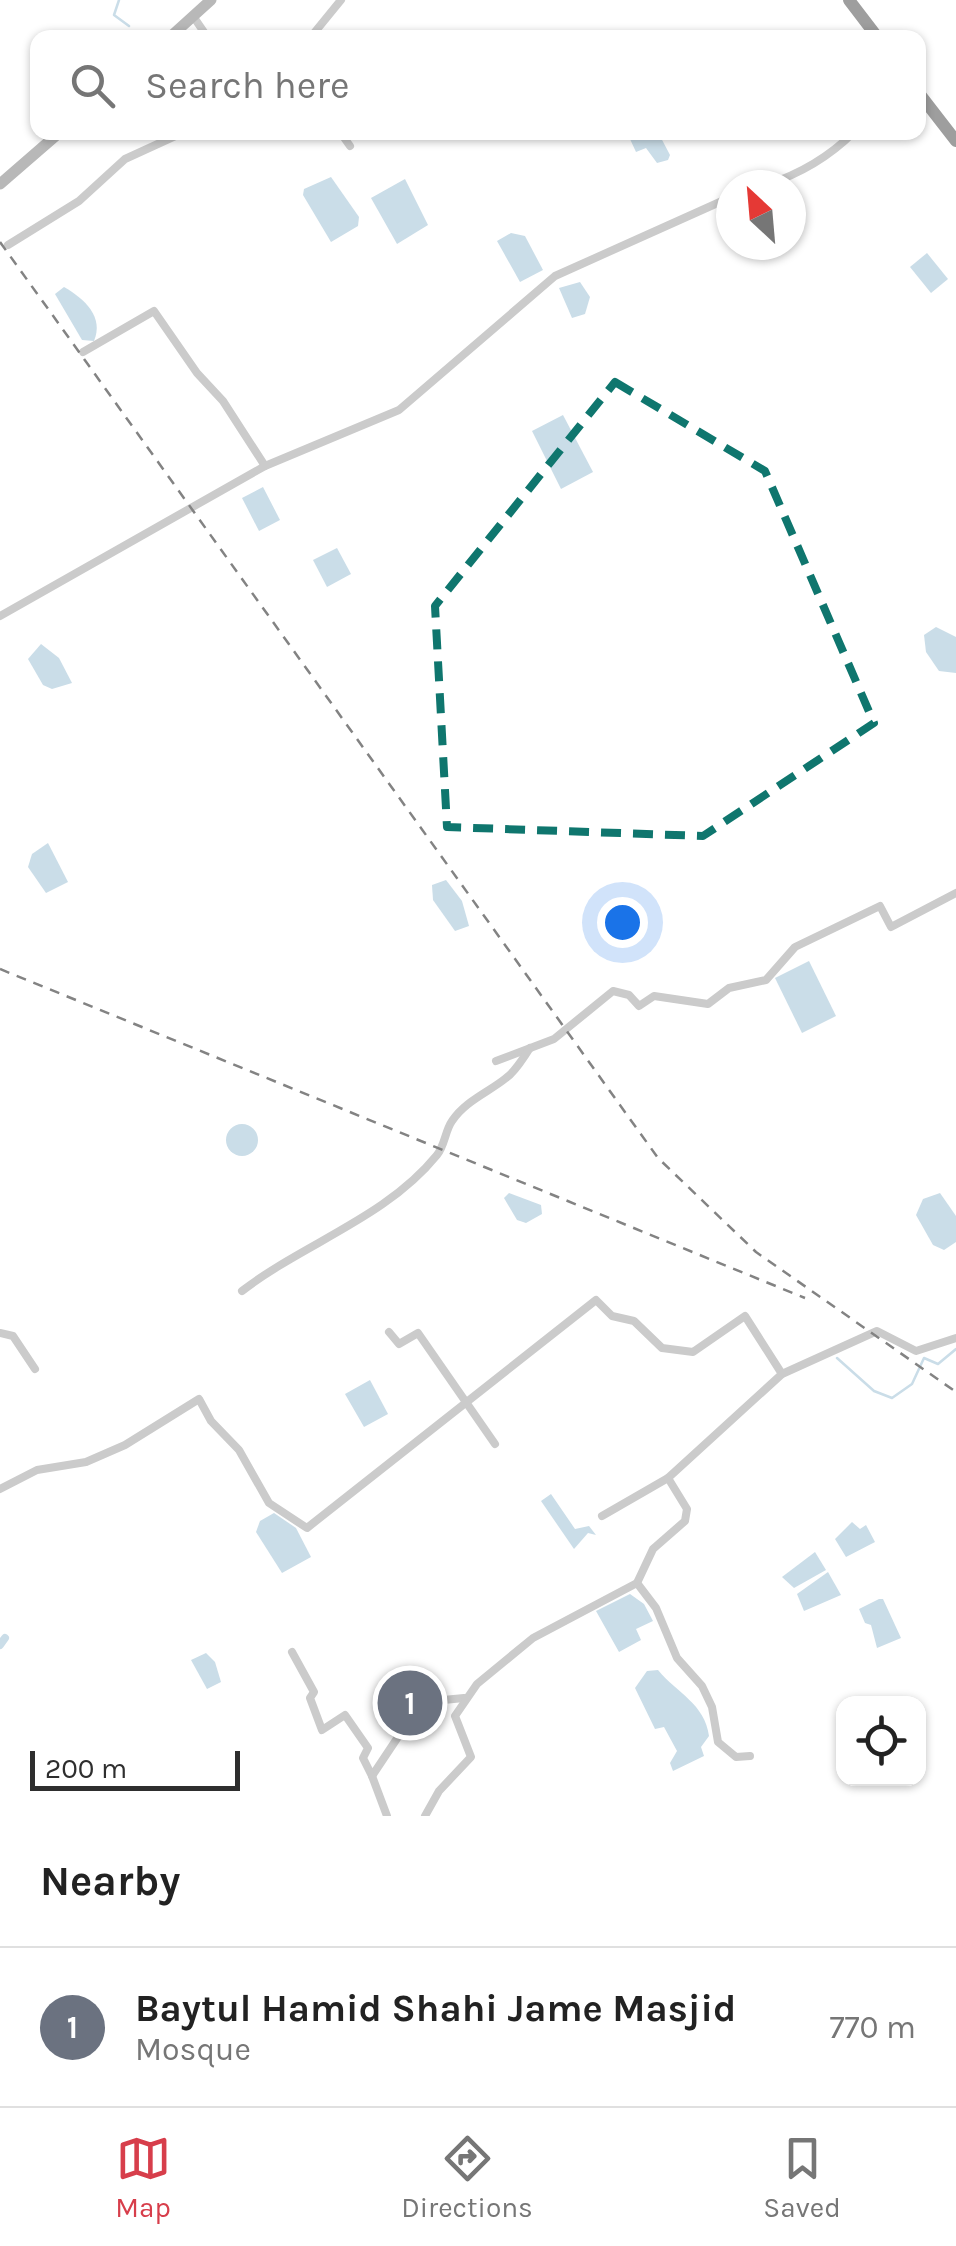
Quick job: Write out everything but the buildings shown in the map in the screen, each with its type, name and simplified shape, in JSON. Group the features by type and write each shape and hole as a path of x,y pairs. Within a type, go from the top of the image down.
{"highway":[{"path":"849,0 874,30"},
{"path":"858,0 876,30"},
{"path":"926,90 956,128"},
{"path":"926,102 956,141"}],"main road":[{"path":"178,30 211,0"},
{"path":"0,184 51,140"}],"street":[{"path":"317,30 341,0"},
{"path":"193,16 203,30"},
{"path":"8,246 79,201 124,159 166,140"},
{"path":"346,140 350,146"},
{"path":"799,170 821,160 845,140"},
{"path":"0,616 266,466 400,410 559,274 716,203"},
{"path":"83,352 154,311 197,373 223,400 266,466"},
{"path":"496,1061 554,1039 613,992 630,995 639,1006 654,996 708,1004 729,988 766,980 794,947 838,922 880,906 892,927 956,893"},
{"path":"242,1291 283,1260 335,1235 386,1201 438,1154 450,1122 509,1076 533,1044"},
{"path":"0,1489 37,1470 86,1462 125,1445 199,1399 210,1420 240,1450 269,1504 307,1528 596,1300 612,1316 634,1321 662,1348 693,1352 745,1316 773,1366 782,1374"},
{"path":"602,1516 668,1478 782,1374 877,1331 916,1351 956,1338"},
{"path":"389,1332 398,1344 418,1333 495,1444"},
{"path":"0,1334 12,1336 36,1369"},
{"path":"426,1816 439,1791 472,1757 455,1716 464,1698 533,1638 637,1584 654,1550 685,1521 686,1509 668,1478"},
{"path":"637,1584 656,1608 677,1658 702,1686 712,1707 718,1742 736,1757 750,1756"},
{"path":"292,1652 314,1692 310,1698 322,1730 344,1714 368,1748 363,1758 387,1816"},
{"path":"372,1776 416,1710 433,1701 464,1698"}],"highlighted area":[{"path":"615,382 765,471 874,723 703,836 447,827 435,606"}],"water":[{"path":"630,140 662,140 670,155 668,160 657,163 646,148 636,152"},
{"path":"331,177 359,217 358,226 331,242 303,195 304,189"},
{"path":"405,179 428,225 397,244 371,198"},
{"path":"511,233 525,236 543,270 520,282 497,241"},
{"path":"927,253 948,279 931,293 910,267"},
{"path":"580,282 590,297 585,314 572,318 559,288"},
{"path":"64,287 91,310 96,324 94,341 82,340 55,294"},
{"path":"563,415 593,472 561,489 532,431"},
{"path":"263,487 280,520 259,531 242,498"},
{"path":"337,548 351,574 327,587 313,560"},
{"path":"936,627 956,637 956,673 939,671 926,652 924,635"},
{"path":"41,644 59,658 72,683 52,689 43,685 28,659"},
{"path":"48,843 68,882 46,893 28,867 32,854"},
{"path":"446,880 462,901 469,926 455,931 433,900 432,885"},
{"path":"809,961 836,1016 802,1033 775,978"},
{"path":"242,1124 253,1129 258,1140 253,1151 242,1156 231,1151 226,1140 231,1129"},
{"path":"509,1193 541,1205 542,1214 526,1223 517,1220 504,1198"},
{"path":"940,1193 956,1216 956,1242 944,1250 933,1245 916,1215 923,1199"},
{"path":"370,1380 388,1414 364,1427 345,1394"},
{"path":"551,1494 575,1529 589,1526 596,1535 588,1533 574,1549 541,1501"},
{"path":"274,1513 296,1528 311,1557 282,1573 256,1532 260,1521"},
{"path":"852,1522 860,1529 866,1525 875,1542 846,1557 835,1539"},
{"path":"815,1552 826,1570 794,1588 782,1577"},
{"path":"828,1572 841,1595 804,1611 797,1594"},
{"path":"630,1594 644,1604 653,1621 636,1629 641,1640 619,1652 596,1611"},
{"path":"883,1599 901,1638 877,1648 871,1625 865,1623 859,1609"},
{"path":"206,1653 215,1662 221,1682 207,1689 191,1660"},
{"path":"658,1670 696,1707 709,1736 701,1747 704,1756 673,1771 670,1763 677,1751 664,1727 655,1729 635,1688 647,1671"}],"waterway":[{"path":"119,0 114,15 129,26"},
{"path":"837,1358 874,1391 892,1398 912,1384 924,1358 938,1364 956,1349"},
{"path":"0,1645 5,1638"}],"railway":[{"path":"0,242 658,1158 756,1252 956,1392"},
{"path":"0,969 805,1298"}],"place":[{"name":"Baytul Hamid Shahi Jame Masjid","path":"410,1703"}]}
